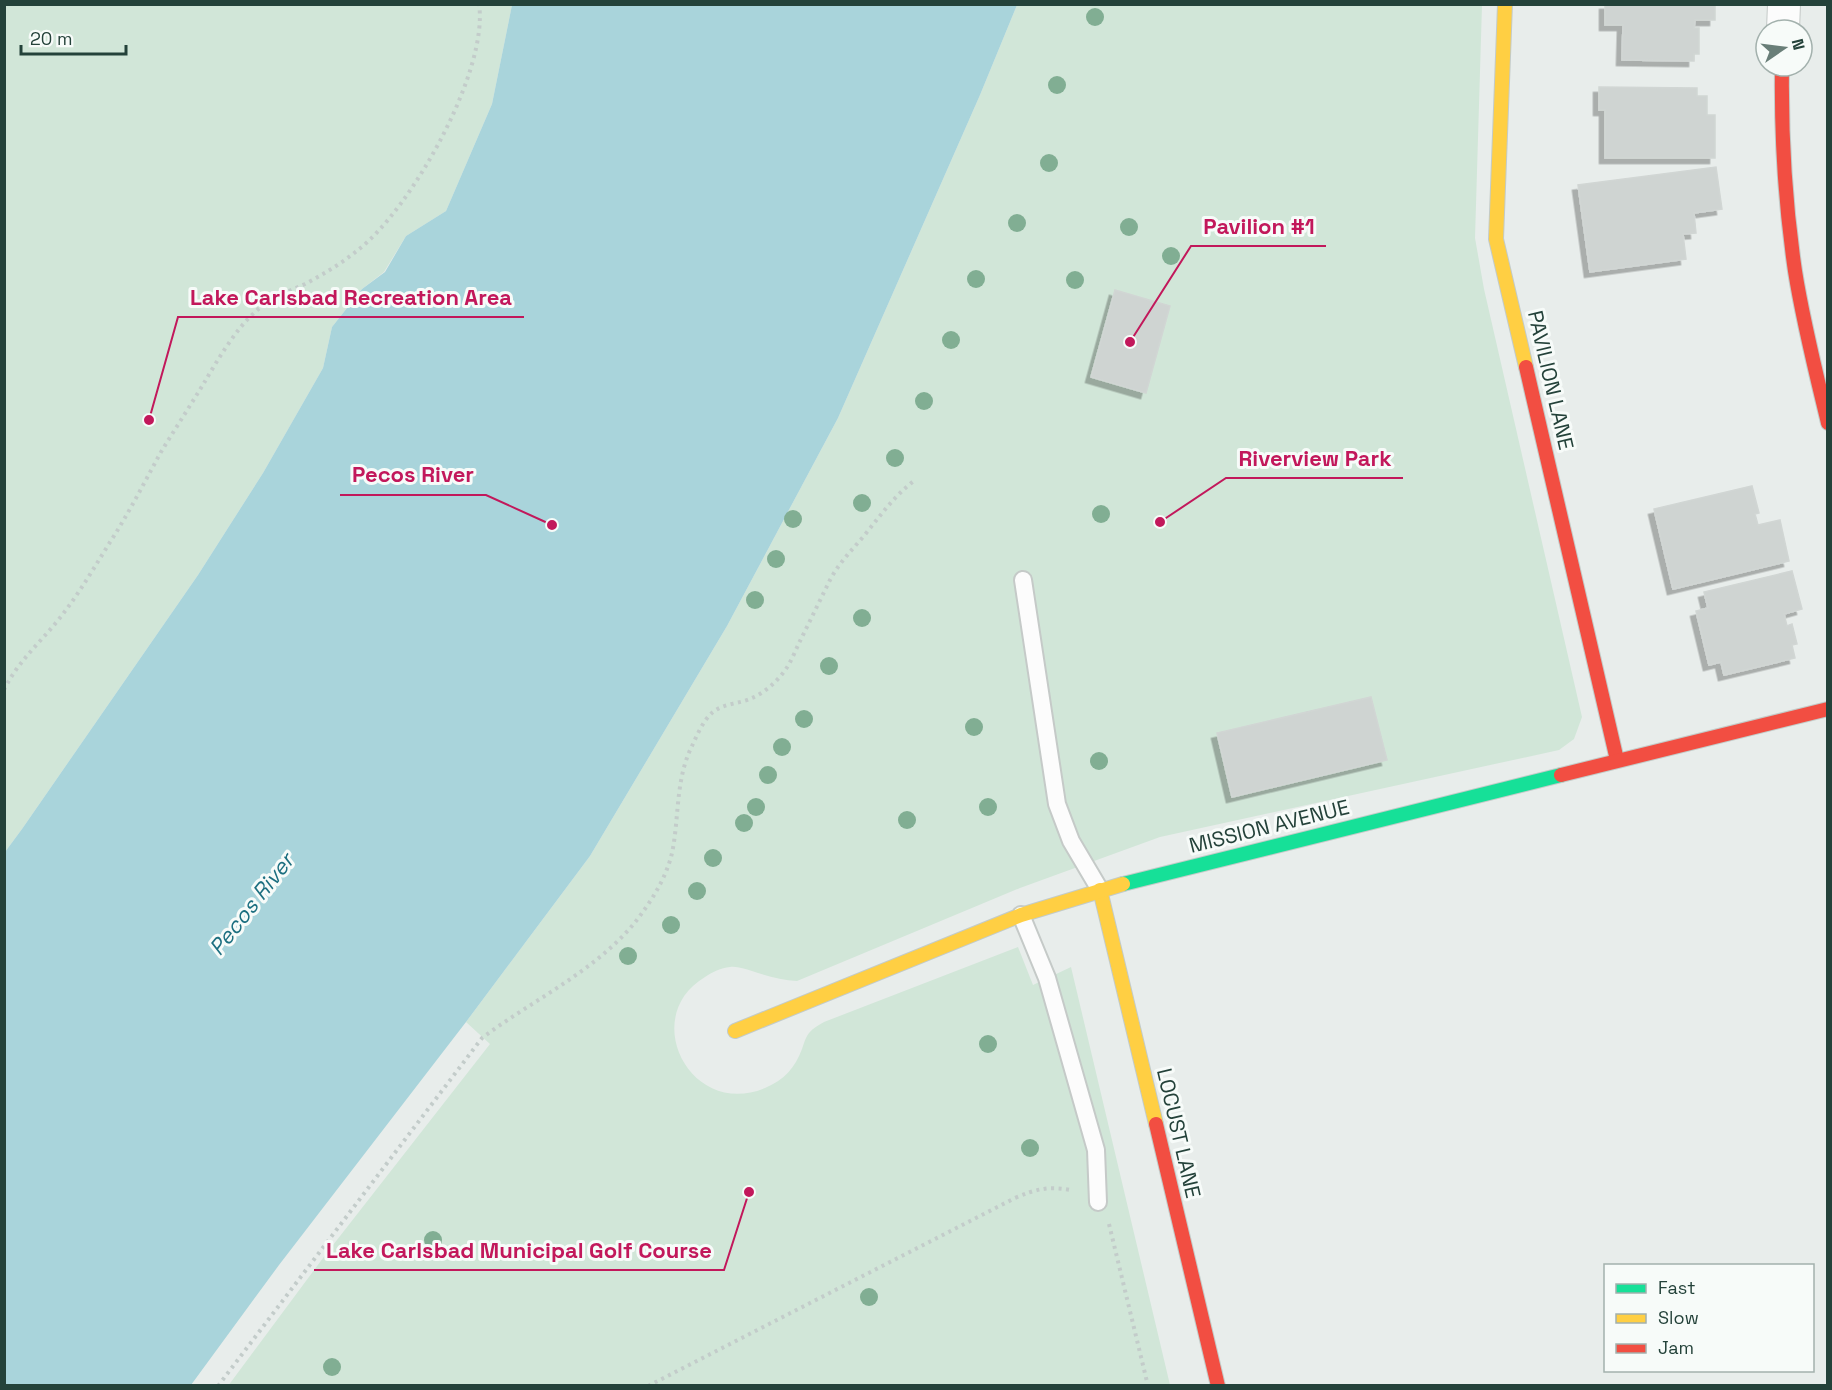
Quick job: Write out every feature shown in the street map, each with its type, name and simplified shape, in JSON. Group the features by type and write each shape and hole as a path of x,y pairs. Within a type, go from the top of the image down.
{"street":[{"name":"PAVILION LANE","path":"1505,4 1496,240 1617,760"},
{"path":"1782,78 1784,186 1795,272 1827,423"},
{"name":"MISSION AVENUE","path":"735,1031 1021,915 1100,890 1827,709"},
{"name":"LOCUST LANE","path":"1100,890 1218,1386"}],"lane":[{"path":"1023,580 1057,804 1071,840 1100,890"},
{"path":"1021,915 1047,978 1096,1150 1098,1202"}],"path":[{"path":"4,690 12,674 59,619 86,579 220,356 254,313 275,297 319,276 361,248 384,226 425,170 472,67 477,46 480,4"},
{"path":"218,1386 482,1038 574,977 597,959 641,915 655,894 673,849 682,776 690,749 699,731 713,712 752,698 764,691 784,672 831,578 845,556 902,490 915,480"},
{"path":"648,1386 1015,1198 1036,1189 1054,1187 1077,1191 1098,1202 1108,1221 1148,1386"}],"green space":[{"path":"5,5 512,5 492,104 446,211 406,236 384,272 362,289 332,327 323,368 263,473 198,575 5,852"},
{"path":"1017,5 1482,5 1475,238 1484,289 1582,717 1574,739 1559,750 1160,837 1020,888 797,981 730,967 708,975 685,995 676,1016 675,1038 682,1059 696,1077 715,1089 738,1094 765,1088 788,1073 796,1062 809,1033 824,1022 1018,947 1033,985 1071,967 1170,1385 228,1386 326,1254 490,1044 466,1022 590,856 727,626 838,418 980,95"}],"water":[{"path":"512,5 1017,5 980,95 838,418 727,626 590,856 279,1265 191,1385 5,1385 5,852 198,575 263,473 323,368 332,327 362,289 385,272 406,236 446,211 492,104"}],"building":[{"path":"1605,4 1715,4 1715,20 1695,20 1694,28 1699,28 1699,54 1694,54 1694,61 1622,60 1623,25 1605,25"},
{"path":"1599,87 1697,88 1697,96 1707,96 1707,115 1715,115 1715,158 1605,158 1605,110 1599,110"},
{"path":"1716,167 1722,209 1694,213 1696,233 1683,234 1686,259 1590,272 1578,185"},
{"path":"1115,290 1170,306 1146,393 1091,377"},
{"path":"1752,486 1759,513 1755,514 1758,525 1780,520 1789,561 1673,589 1654,509"},
{"path":"1792,571 1802,609 1784,614 1787,626 1792,624 1797,644 1792,645 1795,658 1724,675 1721,662 1709,665 1696,611 1708,608 1704,592"},
{"path":"1371,697 1387,760 1232,797 1217,733"}],"traffic: fast":[{"path":"1123,884 1561,775"}],"traffic: slow":[{"path":"1505,4 1496,239 1526,367"},
{"path":"735,1031 1021,915 1123,884"},
{"path":"1100,890 1156,1124"}],"traffic: jam":[{"path":"1782,78 1784,169 1795,271 1828,423"},
{"path":"1526,367 1617,760"},
{"path":"1561,775 1828,709"},
{"path":"1156,1124 1218,1386"}],"place":[{"name":"Pavilion #1","path":"1130,342"},
{"name":"Lake Carlsbad Recreation Area","path":"149,420"},
{"name":"Riverview Park","path":"1160,522"},
{"name":"Pecos River","path":"552,525"},
{"name":"Lake Carlsbad Municipal Golf Course","path":"749,1192"}]}
